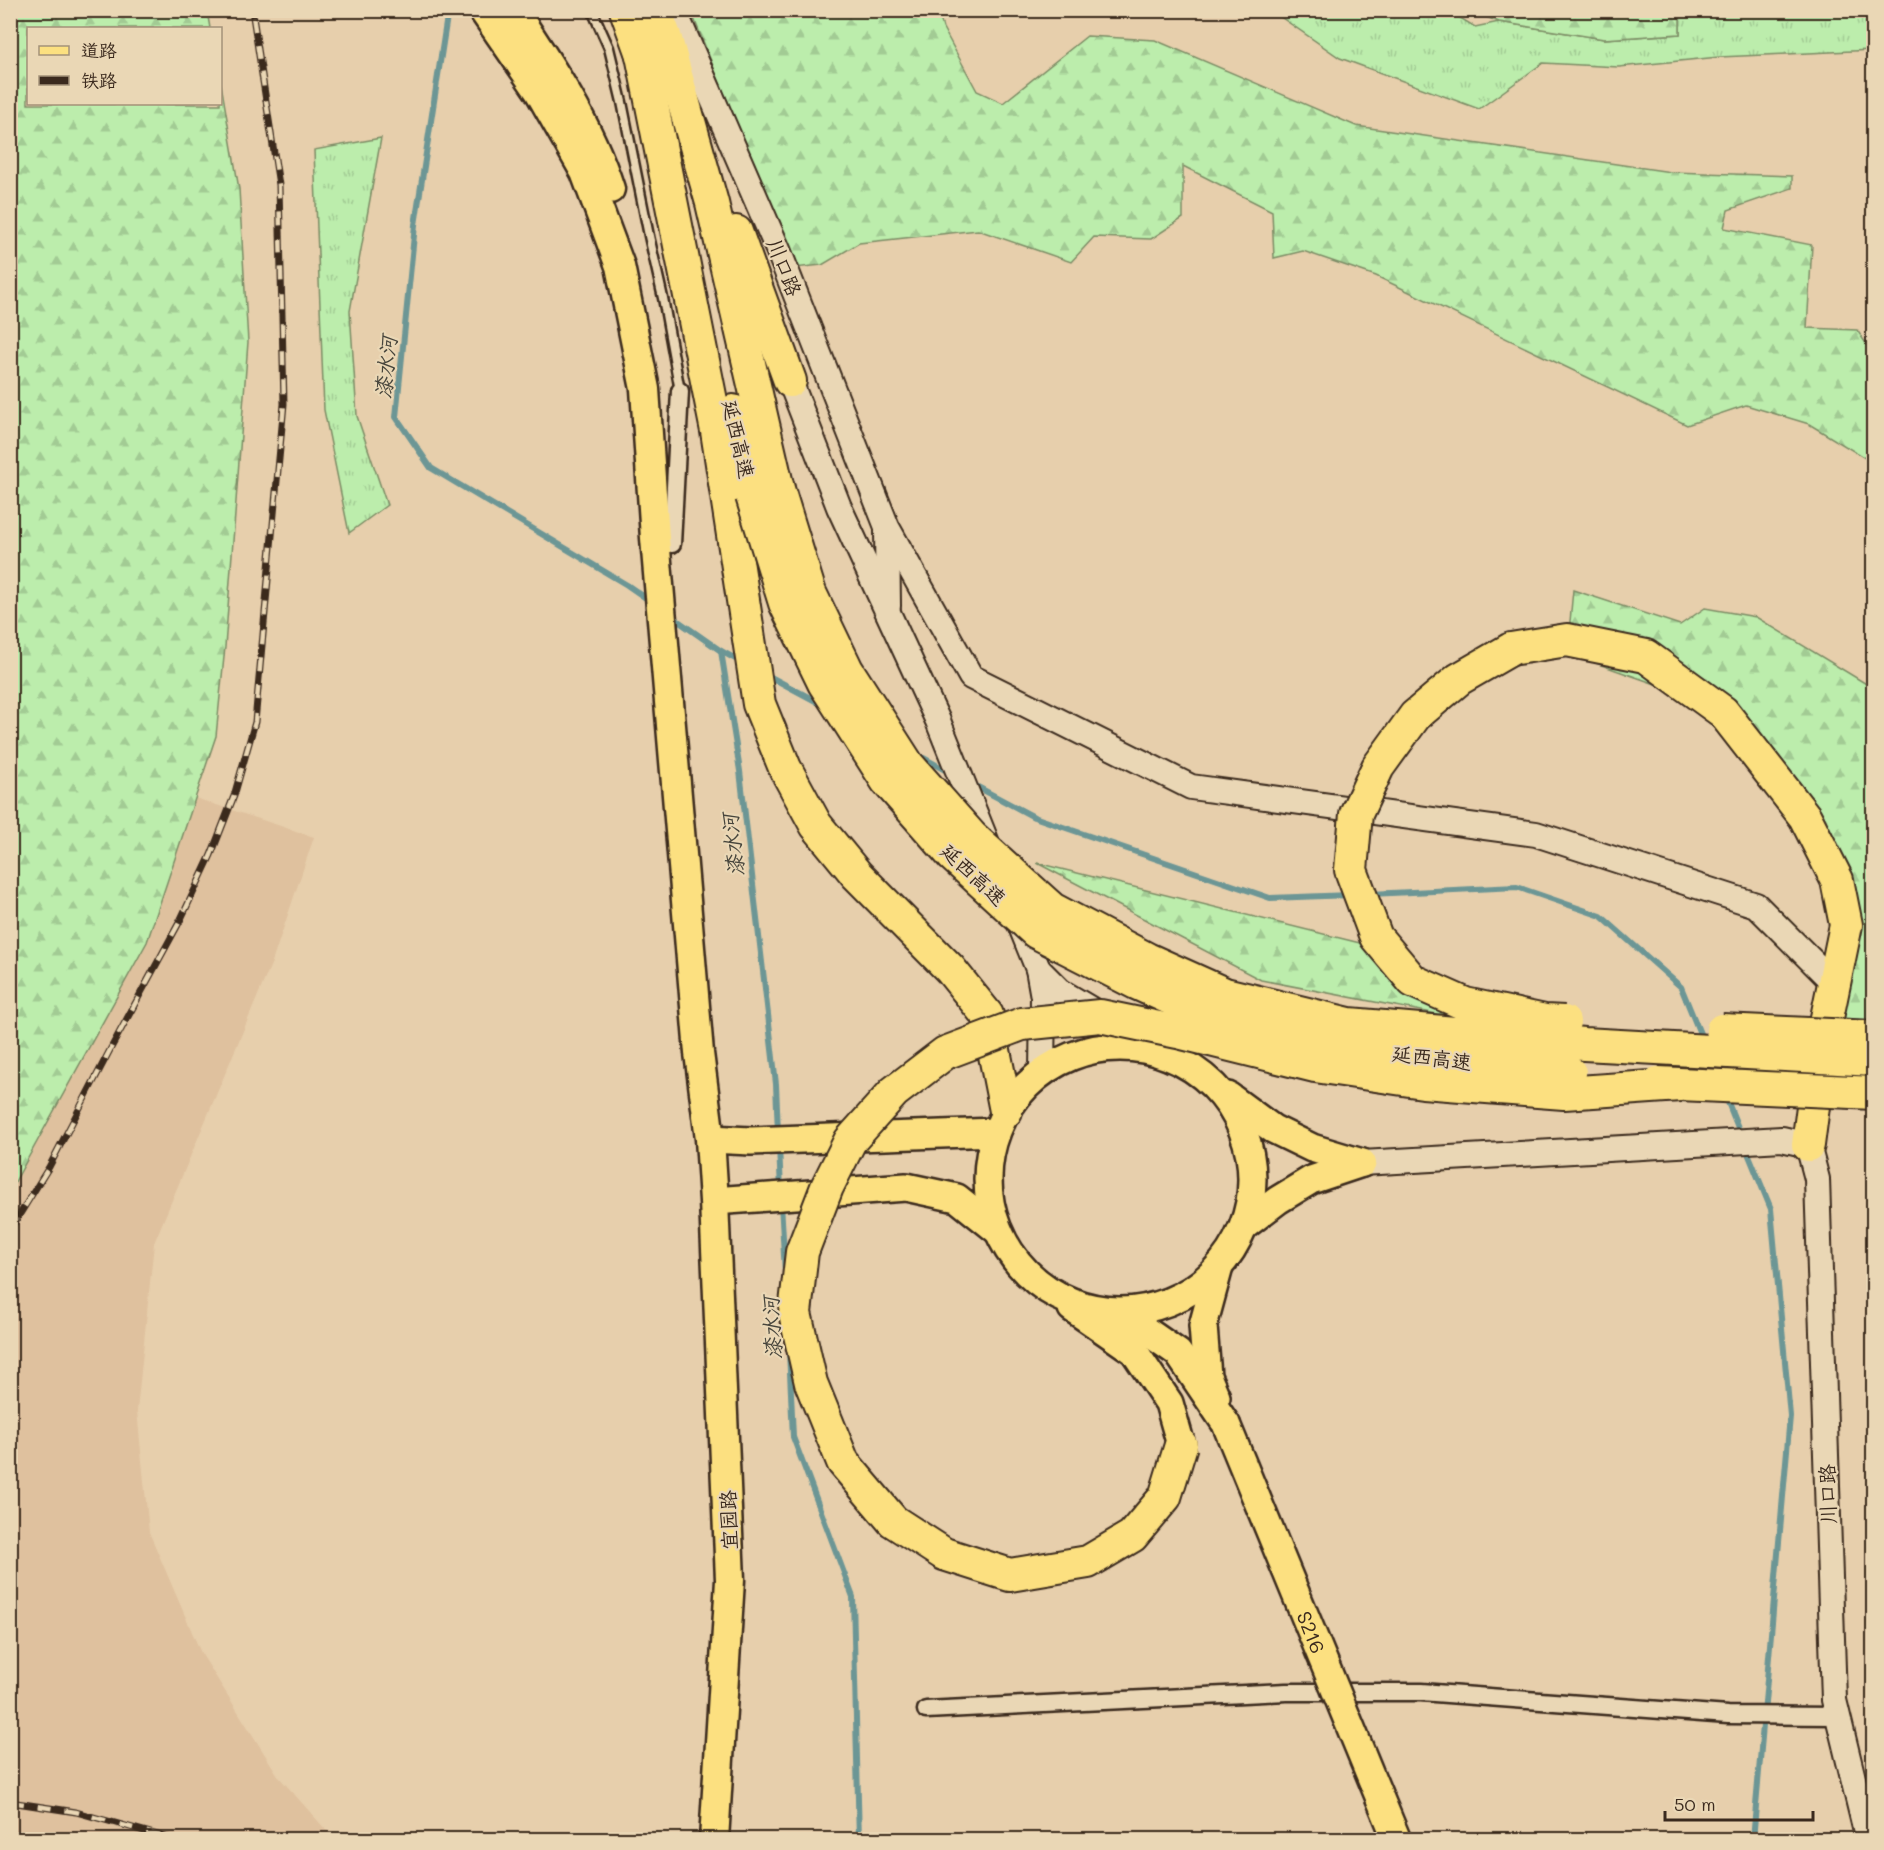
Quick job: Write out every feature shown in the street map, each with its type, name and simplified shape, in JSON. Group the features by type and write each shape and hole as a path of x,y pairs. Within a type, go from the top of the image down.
{"highway":[{"path":"483,10 539,91 585,172 620,266 645,389 655,538 706,1053"},
{"path":"513,10 559,79 601,160 630,251 655,356 672,544 706,1053"},
{"name":"延西高速","path":"626,10 659,25 712,203 785,603 824,683 887,782 952,856 1036,932 1136,983 1214,1018 1315,1040 1425,1057 1680,1085 1874,1093"},
{"path":"659,25 790,381"},
{"path":"659,25 759,704 785,768 816,825 857,875 950,969 987,1015 1001,1122"},
{"name":"延西高速","path":"765,493 847,670 908,765 972,837 1052,909 1147,959 1225,994 1349,1024 1584,1044 1874,1060"},
{"path":"1795,1142 1820,1052 1833,982 1846,925 1837,880 1804,817 1723,712 1646,656 1567,640 1511,649 1459,679 1415,716 1378,767 1356,814 1351,870 1376,937 1413,981 1466,1004 1545,1021 1874,1037"},
{"path":"1181,1445 1165,1497 1132,1536 1088,1562 1010,1575 944,1554 893,1521 843,1462 811,1383 795,1313 802,1252 827,1187 850,1141 894,1092 945,1053 1022,1024 1100,1016 1178,1032 1315,1066 1423,1082 1563,1093 1680,1085"},
{"name":"宜园路","path":"706,1053 730,1580 714,1839"}],"main road":[{"name":"川口路","path":"659,25 779,252 887,527"},
{"path":"790,381 839,507 938,721 1038,969 1043,997 1042,1072"},
{"path":"887,527 888,615"},
{"path":"887,527 970,677 1191,787 1536,834 1756,904 1833,982"},
{"path":"1038,969 1060,991 1194,1069 1273,1129 1312,1148 1362,1163"},
{"path":"1170,1056 1127,1047 1082,1052 1042,1072 1022,1090 1001,1122 988,1165 988,1198 997,1230 1014,1260 1039,1285 1134,1351 1169,1403 1181,1445"},
{"path":"1093,1309 1128,1311 1161,1305 1192,1289 1219,1267 1233,1248 1244,1226 1252,1190 1250,1152 1237,1117 1215,1087"},
{"path":"710,1139 751,1141 920,1134 1001,1122"},
{"name":"川口路","path":"1795,1142 1817,1179 1834,1700 1868,1839"},
{"path":"1244,1226 1278,1200 1311,1180 1362,1163 1704,1143 1795,1142"},
{"path":"714,1201 906,1187 957,1198 997,1230"},
{"path":"1219,1267 1203,1326 1207,1376 1226,1424"},
{"path":"1039,1285 1065,1300 1145,1330 1178,1353 1226,1424"},
{"name":"S216","path":"1226,1424 1397,1839"}],"street":[{"path":"672,544 680,392"},
{"path":"926,1710 1286,1692 1421,1692 1728,1715 1838,1716"}],"lane":[{"path":"592,10 609,48 622,102 680,392"}],"shaded area":[{"path":"192,797 314,837 272,962 154,1243 137,1411 149,1532 201,1653 279,1777 334,1839 88,1840 11,1833 11,1175"}],"green space":[{"path":"11,10 207,11 210,27 27,27 27,105 222,105 222,90 239,189 248,342 216,736 147,942 11,1189"},
{"path":"691,11 938,11 943,28 977,91 1003,103 1087,36 1155,40 1356,126 1671,172 1792,176 1792,188 1728,210 1724,228 1812,245 1807,328 1857,330 1873,354 1873,463 1809,424 1746,405 1687,425 1376,276 1303,251 1274,258 1272,211 1183,166 1183,218 1151,239 1094,237 1071,262 978,230 859,243 822,265 794,268"},
{"path":"1272,11 1449,11 1475,27 1499,22 1604,39 1680,34 1680,11 1873,11 1873,50 1719,57 1619,67 1543,63 1479,109 1340,58"},
{"path":"1471,11 1680,11 1680,34 1604,39 1499,22"},
{"path":"381,138 350,311 357,416 387,505 349,533 324,410 314,150"},
{"path":"1573,590 1680,625 1705,608 1756,617 1873,688 1873,1042 1838,1039 1852,916 1813,824 1681,693 1567,653"},
{"path":"1037,863 1376,947 1468,1020 1261,980"}],"waterway":[{"name":"漆水河","path":"448,10 415,225 396,417 431,468 627,585 653,603"},
{"name":"漆水河","path":"671,616 721,651 743,663"},
{"name":"漆水河","path":"721,651 740,771 776,1084 778,1133"},
{"path":"765,674 825,706"},
{"path":"916,754 949,772"},
{"path":"972,784 1034,817 1270,898 1351,895"},
{"path":"1370,894 1517,887 1601,916 1681,987 1703,1041"},
{"path":"1725,1095 1741,1135"},
{"name":"漆水河","path":"779,1146 781,1190"},
{"path":"1746,1148 1771,1209 1790,1416 1753,1840"},
{"name":"漆水河","path":"781,1203 785,1273"},
{"name":"漆水河","path":"789,1350 793,1437 853,1597 859,1840"}],"railway":[{"path":"10,1230 49,1167 180,921 211,855 234,796 255,722 284,404 279,185 252,10"},
{"path":"10,1802 76,1812 176,1840"}]}
